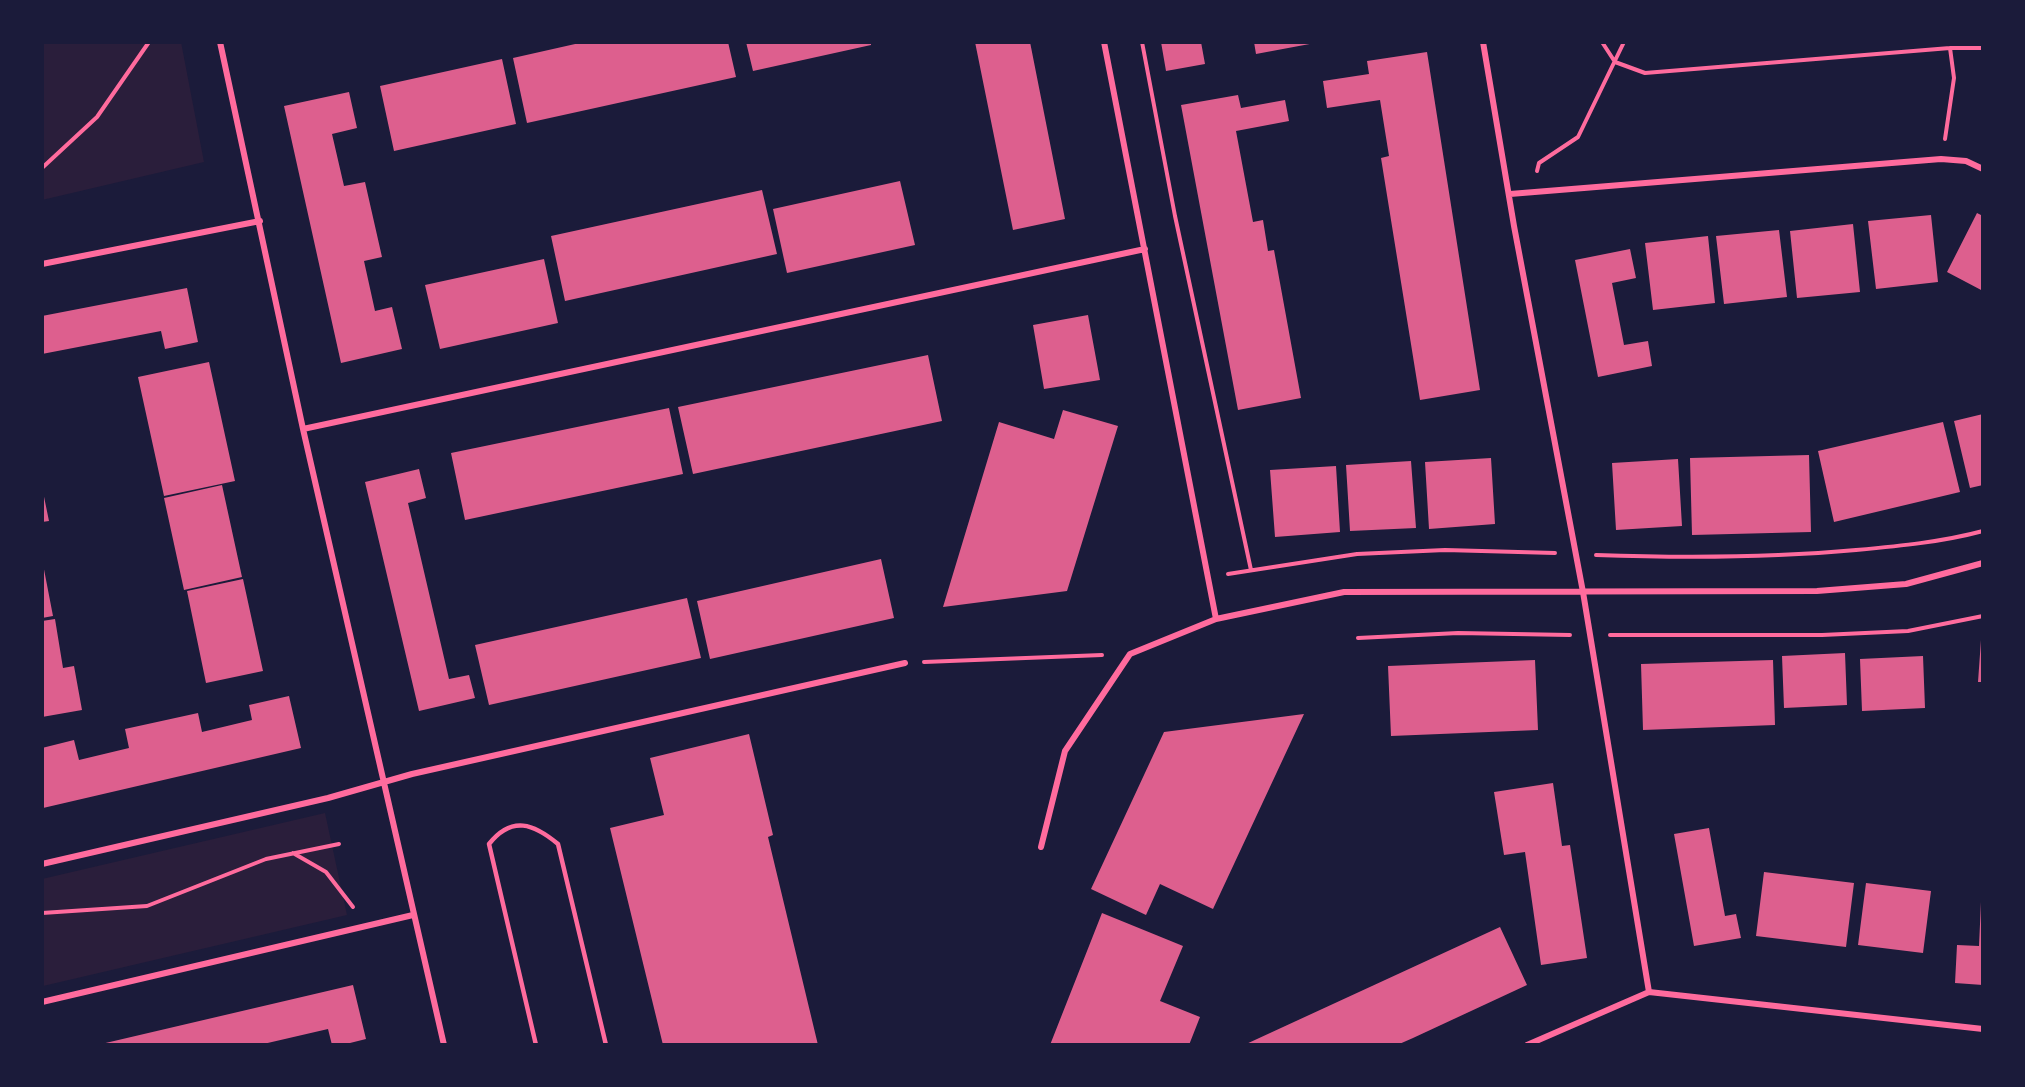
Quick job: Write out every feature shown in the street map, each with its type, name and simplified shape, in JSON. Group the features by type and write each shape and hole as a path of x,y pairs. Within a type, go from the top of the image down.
{"street":[{"path":"229,42 221,43 303,429 382,784 444,1045"},
{"path":"1104,42 1216,619"},
{"path":"1483,42 1583,592 1584,612 1648,992"},
{"path":"1510,194 1941,159 1965,161 1983,170"},
{"path":"42,264 260,221"},
{"path":"303,429 1145,249"},
{"path":"1041,847 1065,751 1130,654 1216,619 1344,592 1818,591 1906,584 1983,563"},
{"path":"42,864 382,784 412,774 905,663"},
{"path":"42,1002 413,915"},
{"path":"1527,1045 1648,992 1983,1029"}],"lane":[{"path":"536,1045 489,844 498,833 515,825 538,828 558,844 606,1045"}],"path":[{"path":"42,168 97,117 149,42"},
{"path":"1142,42 1175,216 1251,570"},
{"path":"1602,42 1615,63 1645,73 1950,48 1983,48"},
{"path":"1542,192 1536,177 1539,163 1578,137 1624,42"},
{"path":"1941,159 1954,78 1950,48"},
{"path":"1590,554 1680,558 1796,555 1908,545 1983,531"},
{"path":"1209,578 1357,554 1445,550 1561,553"},
{"path":"1602,635 1822,634 1908,631 1983,616"},
{"path":"1358,638 1458,633 1574,635"},
{"path":"905,663 1130,654"},
{"path":"42,914 147,906 266,859 339,844"},
{"path":"292,852 326,872 354,908"}],"shaded area":[{"path":"42,42 181,42 204,162 42,200"},
{"path":"325,813 347,915 43,986 42,879"}],"building":[{"path":"584,42 728,42 736,77 527,123 513,58"},
{"path":"746,42 871,42 871,45 753,71"},
{"path":"975,42 1030,42 1065,219 1013,230"},
{"path":"1161,42 1201,42 1205,64 1166,71"},
{"path":"1254,42 1315,42 1315,43 1256,54"},
{"path":"1427,52 1480,390 1420,400 1381,158 1389,156 1380,100 1327,108 1323,81 1369,74 1367,61"},
{"path":"502,59 516,124 394,151 380,86"},
{"path":"349,92 357,128 332,134 344,186 365,182 382,257 364,261 375,311 392,307 402,349 341,363 284,106"},
{"path":"1238,95 1241,108 1285,100 1289,121 1236,131 1253,222 1263,220 1268,251 1274,250 1301,398 1238,410 1181,105"},
{"path":"900,181 915,245 787,273 773,209"},
{"path":"762,190 777,254 565,301 551,236"},
{"path":"1977,213 1983,216 1983,291 1947,272"},
{"path":"1931,215 1938,282 1876,289 1868,221"},
{"path":"1853,224 1860,292 1797,298 1790,231"},
{"path":"1779,230 1787,297 1724,304 1716,236"},
{"path":"1708,236 1715,303 1653,310 1645,243"},
{"path":"1630,249 1636,278 1612,283 1624,345 1648,341 1652,366 1598,377 1575,260"},
{"path":"544,259 558,323 440,349 425,285"},
{"path":"187,288 198,342 165,349 161,331 42,354 42,316"},
{"path":"1088,315 1100,380 1044,389 1033,325"},
{"path":"928,355 942,421 693,474 678,407"},
{"path":"209,362 235,481 164,496 138,377"},
{"path":"669,408 683,474 465,520 451,453"},
{"path":"1063,410 1118,426 1067,591 943,607 999,422 1054,439"},
{"path":"1983,414 1983,485 1970,488 1954,421"},
{"path":"1943,422 1960,492 1834,522 1818,451"},
{"path":"1809,455 1811,532 1692,535 1690,458"},
{"path":"1491,458 1495,524 1429,529 1425,462"},
{"path":"1678,459 1682,526 1616,530 1612,463"},
{"path":"1411,461 1416,528 1350,531 1346,465"},
{"path":"1336,466 1340,532 1275,537 1270,470"},
{"path":"419,469 426,498 408,503 449,679 469,675 475,698 419,711 365,482"},
{"path":"222,485 242,577 184,590 164,498"},
{"path":"42,487 49,521 42,522"},
{"path":"42,559 53,616 42,618"},
{"path":"881,559 894,618 710,659 697,601"},
{"path":"243,579 263,671 206,683 187,591"},
{"path":"687,598 701,658 489,705 475,645"},
{"path":"55,619 63,668 74,666 82,710 42,717 42,621"},
{"path":"1981,640 1983,640 1983,682 1978,682"},
{"path":"1845,653 1847,705 1784,708 1782,656"},
{"path":"1923,656 1925,708 1862,711 1860,659"},
{"path":"1535,660 1538,730 1391,736 1388,666"},
{"path":"1773,660 1775,725 1643,730 1641,664"},
{"path":"289,696 301,748 43,808 42,748 74,740 79,760 129,748 125,729 198,713 202,732 252,720 249,705"},
{"path":"1304,714 1213,909 1160,884 1146,915 1091,889 1164,732"},
{"path":"749,734 773,835 768,837 818,1045 663,1045 610,828 664,815 650,758"},
{"path":"1553,783 1562,846 1570,845 1587,958 1541,965 1525,852 1504,855 1494,792"},
{"path":"1709,828 1725,916 1736,914 1741,938 1694,946 1674,834"},
{"path":"1764,872 1854,883 1846,947 1756,936"},
{"path":"1866,883 1931,891 1923,953 1858,945"},
{"path":"1981,902 1983,985 1955,983 1957,945 1979,946"},
{"path":"1102,913 1183,946 1160,1001 1200,1017 1189,1045 1050,1045"},
{"path":"1500,927 1527,985 1413,1038 1397,1045 1244,1045"},
{"path":"353,985 366,1039 342,1045 332,1045 328,1029 259,1045 97,1045"}]}
